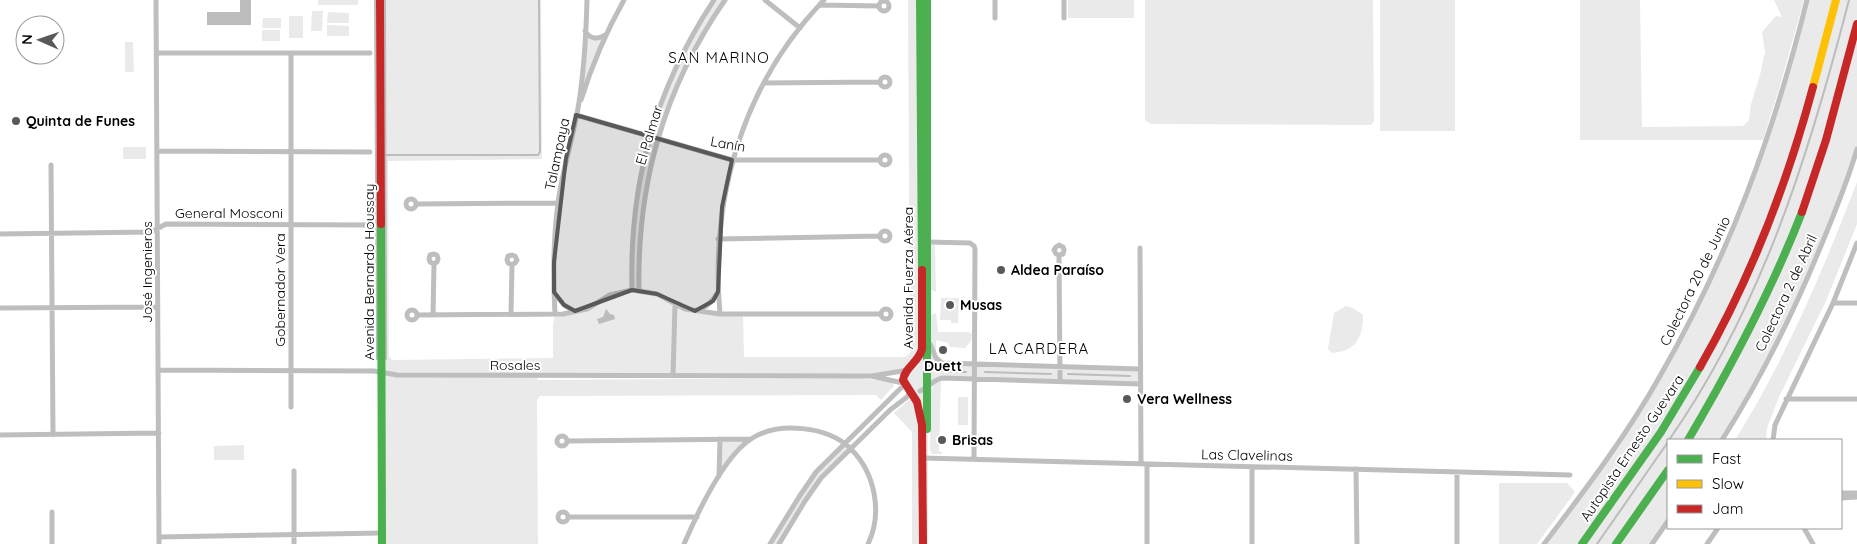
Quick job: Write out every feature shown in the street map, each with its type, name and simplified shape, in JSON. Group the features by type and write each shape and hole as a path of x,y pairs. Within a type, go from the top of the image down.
{"main road":[{"name":"Avenida Bernardo Houssay","path":"380,0 382,544"},
{"name":"Avenida Fuerza Aérea","path":"920,0 924,47 928,242 928,336 920,387 925,458 923,544"},
{"name":"Avenida Fuerza Aérea","path":"920,387 903,384 904,375 918,360 922,349 924,47 927,0"},
{"name":"Autopista Ernesto Guevara","path":"1582,544 1661,433 1720,329 1747,272 1771,215 1798,141 1836,0"},
{"path":"1689,439 1728,371 1784,254 1820,157 1857,24"},
{"path":"909,369 922,370 920,387"},
{"name":"Avenida Fuerza Aérea","path":"920,387 928,544"},
{"path":"1616,544 1667,471"}],"street":[{"name":"José Ingenieros","path":"156,0 159,544"},
{"name":"Talampaya","path":"555,314 554,242 558,203 576,115 587,0"},
{"path":"576,115 589,74 605,35 624,0"},
{"name":"El Palmar","path":"632,290 634,212 640,174 650,136 660,103 677,63 714,0"},
{"name":"El Palmar","path":"639,290 642,211 648,175 665,114 697,44 725,0"},
{"path":"765,0 800,28"},
{"path":"720,314 718,239 722,207 732,160 749,113 764,83 800,28 824,0"},
{"path":"995,0 996,18"},
{"path":"1064,0 1064,18"},
{"name":"Colectora 20 de Junio","path":"1544,544 1600,469 1660,376 1727,244 1768,140 1808,0"},
{"path":"820,5 879,6"},
{"path":"585,30 588,36 594,38 600,38 605,35"},
{"path":"157,53 370,53"},
{"name":"Gobernador Vera","path":"291,53 292,407"},
{"path":"764,83 880,82"},
{"name":"Lanín","path":"576,115 732,160 880,160"},
{"name":"Colectora 2 de Abril","path":"1723,439 1749,398 1796,306 1829,227 1857,149"},
{"path":"158,151 370,152"},
{"path":"51,164 53,435"},
{"path":"416,204 558,203"},
{"path":"634,212 642,211"},
{"name":"General Mosconi","path":"0,234 151,232 166,224 370,225"},
{"path":"718,239 880,236"},
{"path":"928,242 973,244 975,249 974,459"},
{"path":"1773,439 1774,425 1833,303 1857,243"},
{"path":"1140,248 1141,464"},
{"path":"1059,255 1060,381"},
{"path":"434,264 434,315"},
{"path":"511,314 512,265"},
{"path":"416,315 555,314 574,312 587,309 610,295 632,290 657,294 685,309 720,314 881,314"},
{"path":"554,292 564,305 574,312"},
{"path":"694,311 708,305 713,301 718,292"},
{"path":"1833,303 1857,304"},
{"path":"672,376 675,304"},
{"path":"0,308 158,307"},
{"path":"928,336 933,354 939,361 945,363 1140,369"},
{"name":"Rosales","path":"158,370 374,371 406,376 871,376 909,369"},
{"name":"Rosales","path":"871,376 903,384"},
{"path":"779,544 821,478 890,410 920,387 940,378 1140,384"},
{"path":"770,544 816,472 903,384"},
{"path":"1786,399 1857,399"},
{"path":"567,441 751,438 779,429 796,427 814,430 851,449 867,473 875,495 876,507 875,523 868,544"},
{"path":"0,436 159,433"},
{"path":"684,544 727,464 751,438"},
{"path":"719,477 720,439"},
{"name":"Las Clavelinas","path":"925,458 1570,475"},
{"path":"1147,464 1147,544"},
{"path":"1252,467 1252,544"},
{"path":"1356,469 1357,544"},
{"path":"294,471 294,544"},
{"path":"1457,472 1457,544"},
{"path":"1842,493 1857,493"},
{"path":"1842,498 1857,498"},
{"path":"52,512 52,544"},
{"path":"568,517 697,517"},
{"path":"1652,544 1667,522"},
{"path":"782,523 788,528"},
{"path":"1707,544 1717,529"},
{"path":"1805,529 1813,544"},
{"path":"159,537 382,533"}],"highlighted area":[{"path":"576,115 732,160 722,207 718,292 713,301 695,311 657,294 632,290 575,311 564,305 554,292 554,262 566,158"}],"shaded area":[{"path":"240,0 251,0 251,25 207,25 207,12 240,12"},
{"path":"318,0 358,0 358,5 318,5"},
{"path":"380,0 541,0 542,159 388,161 389,356 392,360 553,358 555,314 587,309 610,295 632,290 637,192 667,87 714,0 725,0 675,91 645,193 639,290 657,294 685,309 743,314 744,357 905,357 910,353 908,0 927,0 928,336 939,361 1140,369 1140,384 943,378 931,383 928,417 928,544 923,544 922,425 907,389 905,373 871,376 537,377 537,380 860,378 892,382 894,386 881,400 876,395 540,396 537,400 538,544 382,544"},
{"path":"1068,0 1134,0 1134,18 1068,18"},
{"path":"1145,0 1373,0 1374,121 1371,125 1150,124 1145,120"},
{"path":"1380,0 1455,0 1455,131 1380,131"},
{"path":"1580,0 1640,0 1642,127 1743,126 1749,120 1751,104 1765,52 1762,32 1776,16 1782,17 1774,0 1804,0 1763,140 1580,140"},
{"path":"1807,0 1857,0 1857,149 1795,306 1723,439 1667,439 1667,522 1652,544 1544,544 1628,428 1695,310 1750,188"},
{"path":"312,11 323,11 322,31 311,31"},
{"path":"328,12 349,13 349,23 327,23"},
{"path":"289,16 303,16 303,38 289,38"},
{"path":"263,18 281,18 281,28 262,28"},
{"path":"327,25 349,26 349,36 327,36"},
{"path":"262,30 280,30 280,41 262,41"},
{"path":"585,30 594,39 605,35 576,115"},
{"path":"125,42 133,42 134,72 125,72"},
{"path":"123,147 146,147 146,159 123,159"},
{"path":"1857,182 1857,224 1826,301 1779,397 1767,428 1766,439 1736,439 1787,347 1831,249"},
{"path":"931,245 935,245 936,292 929,289"},
{"name":"Musas","path":"941,298 959,298 958,323 951,323 951,320 940,320"},
{"path":"1346,306 1353,308 1363,315 1360,337 1347,349 1332,353 1328,349 1334,313"},
{"path":"606,309 610,314 614,315 615,319 599,324 597,319 603,317"},
{"path":"936,313 938,332 968,332 972,334 971,341 965,348 950,347 948,343 936,340 936,357 931,341 930,315"},
{"path":"941,379 939,451 942,454 932,454 930,450 931,389"},
{"path":"958,397 968,397 968,425 958,425"},
{"path":"911,400 920,420 921,544 912,544 912,432 894,413"},
{"path":"720,439 751,439 740,449 719,477"},
{"path":"844,444 851,449 821,478 779,544 770,544 816,472"},
{"path":"244,445 244,460 214,460 214,446"},
{"path":"1499,483 1567,483 1575,492 1537,544 1499,544"}],"waterway":[{"path":"375,0 377,359"},
{"path":"385,0 386,359"},
{"path":"385,155 538,155 540,152 539,0"},
{"path":"1670,439 1702,389 1731,337 1779,228 1817,115 1849,0"},
{"path":"938,371 966,372"},
{"path":"985,372 1051,374"},
{"path":"1068,374 1130,376"},
{"path":"1597,544 1667,443"}],"traffic: fast":[{"path":"920,0 922,270"},
{"path":"927,0 927,429"},
{"path":"1689,439 1750,329 1802,212"},
{"path":"381,224 382,544"},
{"path":"1582,544 1661,432 1700,367"},
{"path":"1616,544 1667,471"}],"traffic: slow":[{"path":"1813,87 1836,0"}],"traffic: jam":[{"path":"380,0 381,224"},
{"path":"1802,212 1826,140 1857,24"},
{"path":"1700,367 1751,266 1779,195 1813,87"},
{"path":"922,270 922,349 918,358 904,375 903,380 917,402 922,425 923,544"}],"place":[{"name":"Quinta de Funes","path":"16,121"},
{"name":"Aldea Paraíso","path":"1001,270"},
{"name":"Musas","path":"950,305"},
{"name":"Duett","path":"943,350"},
{"name":"Vera Wellness","path":"1127,399"},
{"name":"Brisas","path":"942,440"}],"district":[{"name":"SAN MARINO","path":"719,58"},
{"name":"LA CARDERA","path":"1039,349"}]}
